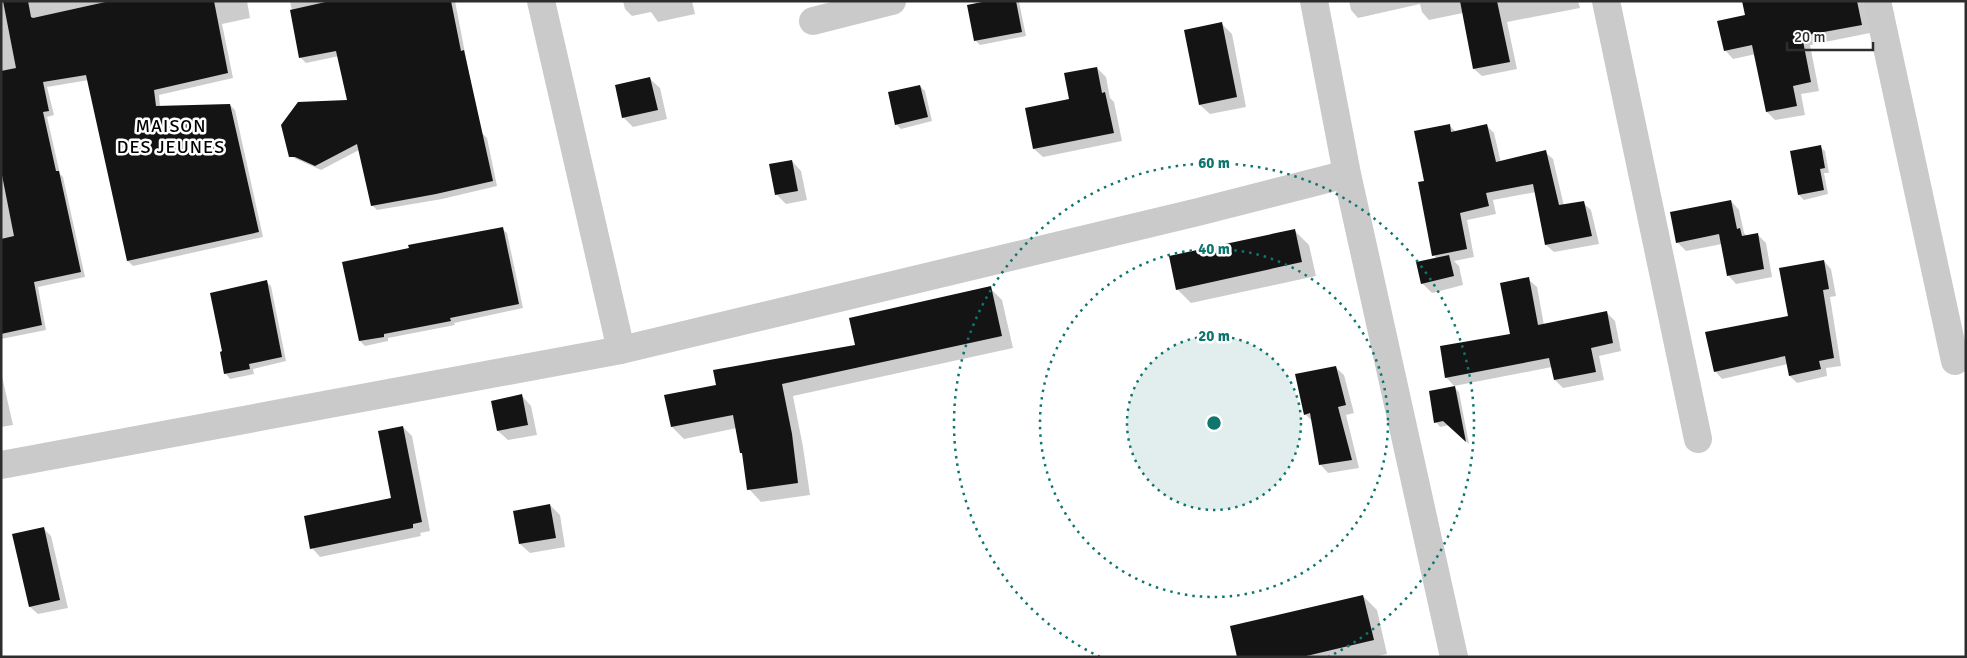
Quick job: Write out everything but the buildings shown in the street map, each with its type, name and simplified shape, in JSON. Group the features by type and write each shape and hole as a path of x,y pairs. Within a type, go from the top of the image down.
{"street":[{"path":"541,1 621,350"},
{"path":"813,21 892,1"},
{"path":"1314,1 1347,174 1454,657"},
{"path":"1606,1 1698,439"},
{"path":"1877,1 1955,361"},
{"path":"1,465 621,350 1198,212 1347,174"}],"district":[{"name":"MAISON DES JEUNES","path":"171,136"}]}
